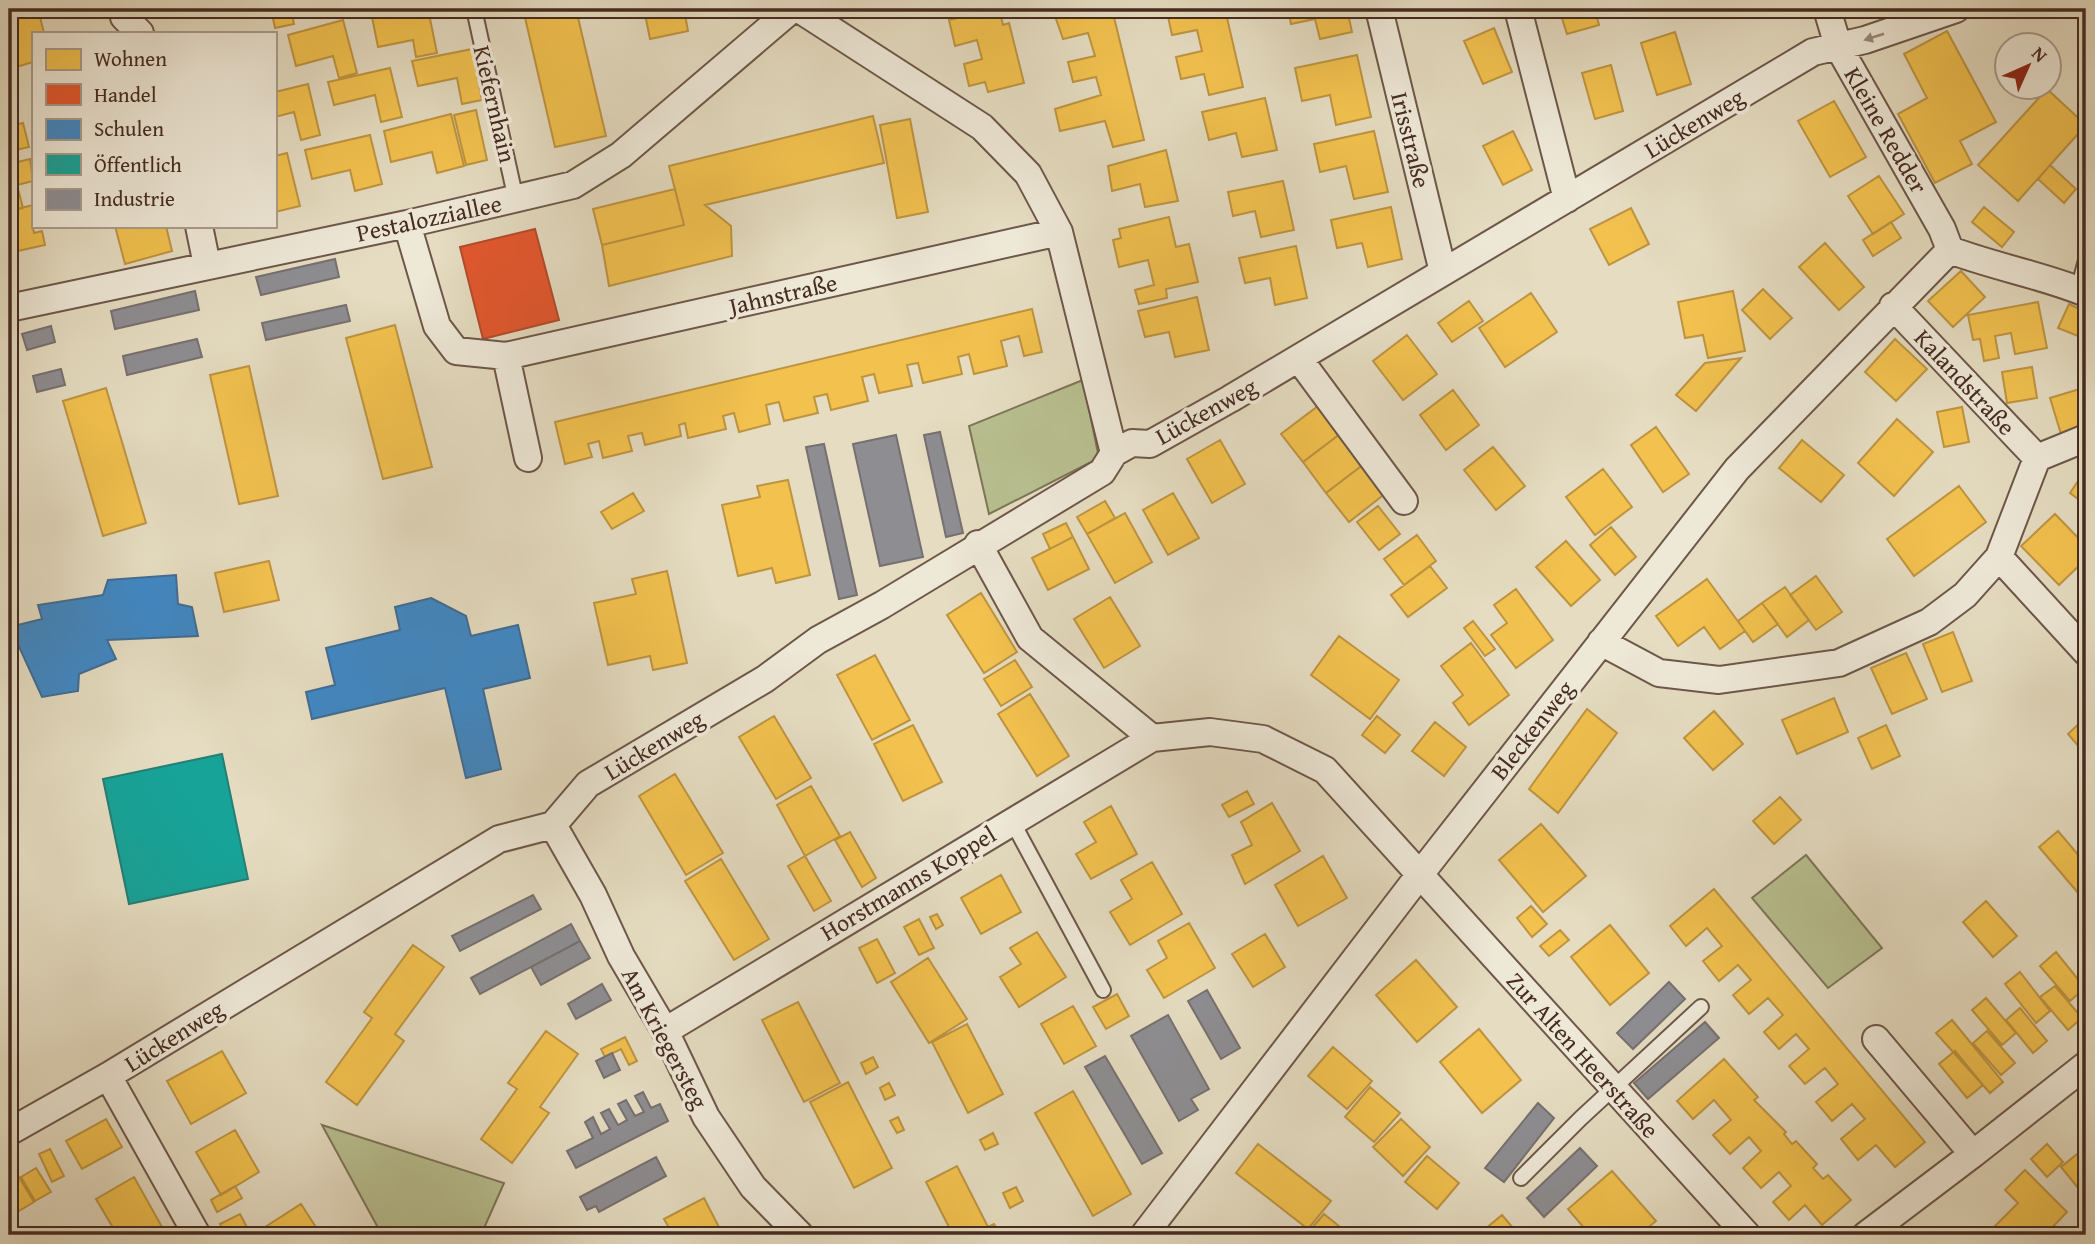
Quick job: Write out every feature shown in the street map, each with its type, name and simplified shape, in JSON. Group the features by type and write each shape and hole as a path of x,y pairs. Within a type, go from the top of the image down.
{"street":[{"name":"Pestalozziallee","path":"9,308 408,224 573,185 621,155 792,9"},
{"path":"799,9 982,127 1028,174 1059,232 1114,453"},
{"name":"Irisstraße","path":"1379,9 1443,272"},
{"path":"1518,9 1567,199"},
{"name":"Kleine Redder","path":"1827,9 1838,46 1942,229 1950,250"},
{"name":"Lückenweg","path":"9,1132 108,1076 499,839 553,825 588,784 765,679 818,640 882,605 978,544 1102,472 1114,453 1132,443 1150,444 1299,359 1813,52 1865,40 1955,9"},
{"name":"Jahnstraße","path":"408,224 437,326 456,351 506,356 1059,232"},
{"path":"199,228 207,265"},
{"path":"1950,250 1997,268 2048,278 2082,292"},
{"name":"Bleckenweg","path":"1144,1235 1421,873 1737,469 1950,250"},
{"name":"Kalandstraße","path":"1893,306 2037,458"},
{"path":"506,356 528,458"},
{"path":"1299,359 1404,500"},
{"path":"1601,642 1659,673 1719,680 1839,663 1929,622 1965,595 1998,557 2037,458 2086,438"},
{"path":"978,544 1030,638 1152,738"},
{"path":"1998,557 2086,652"},
{"name":"Horstmanns Koppel","path":"665,1031 1152,738 1210,732 1262,739 1325,770 1421,873"},
{"name":"Am Kriegersteg","path":"553,825 593,895 621,956 665,1031 706,1117 753,1187 800,1235"},
{"name":"Zur Alten Heerstraße","path":"1421,873 1747,1235"},
{"path":"1876,1039 1973,1154"},
{"path":"1866,1235 2086,1065"},
{"path":"108,1076 197,1235"}],"lane":[{"name":"Kiefernhain","path":"474,9 516,200"},
{"path":"2082,292 2086,260"},
{"path":"1012,821 1103,990"},
{"path":"1521,1178 1613,1088 1702,1007"}],"green space":[{"path":"1083,380 1099,458 989,514 969,426"},
{"path":"1806,855 1882,948 1828,988 1752,898"},
{"path":"322,1125 504,1183 481,1235 382,1235"}],"building: Wohnen":[{"path":"9,9 38,9 44,32 32,32 32,62 13,68 9,53"},
{"path":"271,9 291,9 294,24 275,28"},
{"path":"354,9 375,9 376,10 355,14"},
{"path":"428,9 437,53 416,57 413,40 378,47 372,17"},
{"path":"523,9 576,9 606,136 555,147"},
{"path":"644,9 684,9 688,31 650,39"},
{"path":"970,9 1007,9 1000,12 1003,25 1009,23 1024,83 988,92 985,82 969,86 964,64 982,59 977,40 955,46 949,20 971,15"},
{"path":"1082,9 1112,9 1144,140 1113,147 1105,121 1060,131 1055,109 1101,95 1096,77 1073,82 1068,62 1095,56 1088,33 1063,39 1055,16"},
{"path":"1182,9 1225,9 1243,87 1209,95 1204,74 1181,79 1176,57 1202,51 1197,30 1172,35 1167,12"},
{"path":"1288,9 1347,9 1352,32 1320,39 1315,19 1291,24"},
{"path":"1559,9 1595,9 1599,25 1567,34"},
{"path":"343,20 357,73 339,78 333,56 296,66 288,35"},
{"path":"1494,28 1512,72 1483,84 1464,41"},
{"path":"1947,31 1996,122 1960,141 1972,164 1935,183 1898,114 1927,98 1904,54"},
{"path":"1675,32 1691,84 1657,95 1641,43"},
{"path":"472,49 482,100 462,104 457,78 418,86 412,61"},
{"path":"1357,55 1371,117 1336,125 1330,95 1302,101 1295,68"},
{"path":"1611,65 1623,111 1595,119 1582,73"},
{"path":"390,68 402,117 381,122 375,95 334,105 328,82"},
{"path":"12,82 16,99 9,101 9,83"},
{"path":"308,84 320,135 301,140 294,112 276,117 276,92"},
{"path":"1265,98 1277,150 1242,157 1236,133 1209,140 1202,112"},
{"path":"1834,101 1866,157 1830,177 1798,121"},
{"path":"2035,102 2061,102 2086,125 2018,201 1978,165"},
{"path":"476,110 487,160 466,165 454,115"},
{"path":"451,114 464,166 437,173 432,152 391,162 384,131"},
{"path":"873,116 884,163 705,205 731,226 732,256 609,286 602,245 684,225 669,166"},
{"path":"910,119 928,212 897,218 880,125"},
{"path":"23,123 29,147 16,150 18,162 9,164 9,126"},
{"path":"1374,131 1388,192 1354,199 1346,166 1320,172 1314,144"},
{"path":"1513,131 1532,170 1503,185 1483,146"},
{"path":"370,135 382,184 355,191 350,170 312,179 305,150"},
{"path":"2086,139 2086,158 2079,155"},
{"path":"1166,150 1178,201 1145,207 1140,184 1112,191 1108,166"},
{"path":"287,153 300,206 276,212 276,156"},
{"path":"30,159 32,181 17,185 23,208 9,211 9,164"},
{"path":"2050,165 2076,189 2064,203 2038,179"},
{"path":"1879,176 1904,214 1873,234 1848,196"},
{"path":"1283,181 1294,230 1261,237 1255,211 1233,216 1228,192"},
{"path":"675,189 684,225 602,245 593,209"},
{"path":"32,205 32,228 34,233 42,231 45,245 9,253 9,211"},
{"path":"1391,207 1402,259 1368,267 1362,243 1337,248 1331,220"},
{"path":"1984,207 2014,232 2002,247 1972,222"},
{"path":"1631,208 1649,244 1609,265 1590,229"},
{"path":"1169,217 1176,247 1189,244 1198,282 1166,289 1167,298 1139,304 1135,290 1154,285 1148,260 1119,267 1113,240 1121,238 1119,229"},
{"path":"1891,222 1901,238 1873,256 1863,240"},
{"path":"116,228 166,228 172,251 125,264"},
{"path":"1825,243 1864,287 1839,310 1799,267"},
{"path":"1296,246 1307,298 1275,305 1270,278 1245,283 1239,258"},
{"path":"1961,271 1985,297 1953,327 1928,301"},
{"path":"1763,289 1792,318 1770,339 1742,310"},
{"path":"1733,291 1745,351 1708,358 1703,335 1685,338 1678,302"},
{"path":"1531,293 1557,332 1505,367 1479,328"},
{"path":"1197,297 1209,350 1175,357 1169,332 1145,337 1138,311"},
{"path":"1469,301 1483,321 1452,342 1438,323"},
{"path":"2038,302 2047,348 2015,354 2011,333 1995,336 1999,358 1984,361 1980,339 1973,340 1968,315"},
{"path":"2069,304 2086,312 2083,338 2058,328"},
{"path":"1032,309 1042,352 1024,356 1019,336 1001,341 1007,366 974,374 969,354 958,357 962,374 923,383 918,363 907,365 912,386 879,393 874,374 862,377 868,401 831,410 827,394 814,397 818,413 784,421 779,402 766,405 770,424 739,432 734,413 723,416 726,429 688,438 685,423 679,425 681,436 645,445 642,433 628,436 632,451 603,458 599,441 588,444 592,457 565,464 555,422"},
{"path":"395,325 432,467 383,479 346,338"},
{"path":"1407,335 1437,374 1403,400 1373,361"},
{"path":"1895,339 1927,369 1896,401 1865,372"},
{"path":"1741,358 1696,411 1676,395 1705,363"},
{"path":"249,366 278,496 239,504 210,375"},
{"path":"2032,367 2037,398 2007,403 2002,372"},
{"path":"2086,387 2086,427 2061,434 2050,398"},
{"path":"106,388 146,523 103,536 63,401"},
{"path":"1453,390 1479,425 1446,450 1420,415"},
{"path":"1318,406 1340,434 1303,462 1281,434"},
{"path":"1962,407 1969,442 1944,447 1937,412"},
{"path":"1897,419 1933,452 1894,496 1858,463"},
{"path":"1656,427 1689,474 1663,492 1631,445"},
{"path":"1340,434 1364,464 1326,493 1303,462"},
{"path":"1220,440 1245,484 1212,503 1187,459"},
{"path":"1802,440 1844,475 1821,502 1779,468"},
{"path":"1493,447 1525,486 1496,510 1464,470"},
{"path":"1364,464 1386,493 1349,522 1326,493"},
{"path":"1603,469 1632,507 1595,535 1566,497"},
{"path":"2086,469 2086,505 2070,493"},
{"path":"788,480 810,575 776,583 772,568 738,576 722,505 760,497 757,486"},
{"path":"1959,486 1986,522 1914,576 1887,539"},
{"path":"633,493 644,511 612,529 601,512"},
{"path":"1173,493 1199,538 1168,555 1143,510"},
{"path":"1105,501 1115,518 1087,534 1077,517"},
{"path":"1378,506 1400,534 1379,550 1357,522"},
{"path":"1125,513 1152,562 1115,583 1087,534"},
{"path":"2055,514 2086,546 2086,559 2059,585 2021,546"},
{"path":"1066,523 1073,537 1050,549 1043,534"},
{"path":"1611,527 1636,557 1615,575 1590,545"},
{"path":"1417,535 1436,561 1404,585 1384,559"},
{"path":"1073,537 1089,569 1048,590 1032,558"},
{"path":"1566,541 1600,580 1571,606 1536,567"},
{"path":"269,561 279,600 224,612 215,573"},
{"path":"1430,566 1447,588 1408,617 1391,595"},
{"path":"667,571 687,663 653,670 650,656 608,665 594,603 636,594 632,579"},
{"path":"1816,576 1842,612 1816,630 1790,595"},
{"path":"1707,579 1745,631 1720,649 1704,627 1678,646 1656,616"},
{"path":"1785,587 1809,620 1787,637 1762,603"},
{"path":"1516,589 1553,640 1516,668 1491,635 1507,623 1494,605"},
{"path":"981,593 1017,652 984,673 947,615"},
{"path":"1110,597 1140,646 1104,668 1074,619"},
{"path":"1762,603 1778,624 1753,642 1738,621"},
{"path":"1473,621 1495,649 1485,656 1464,628"},
{"path":"1953,632 1972,681 1942,692 1923,644"},
{"path":"1339,636 1399,680 1370,719 1311,675"},
{"path":"1471,643 1509,695 1469,725 1453,703 1463,695 1441,666"},
{"path":"1906,653 1927,699 1892,714 1871,668"},
{"path":"875,655 910,720 872,740 837,675"},
{"path":"1015,660 1032,687 1001,706 984,679"},
{"path":"1030,694 1069,756 1037,776 998,714"},
{"path":"1834,698 1848,732 1797,754 1782,720"},
{"path":"1587,709 1617,733 1558,813 1529,789"},
{"path":"1714,711 1743,744 1713,770 1684,738"},
{"path":"774,716 811,778 776,799 739,737"},
{"path":"1377,716 1400,735 1385,753 1362,735"},
{"path":"2086,717 2086,755 2068,734"},
{"path":"1435,722 1466,747 1444,776 1412,751"},
{"path":"913,725 942,782 903,801 874,744"},
{"path":"1886,725 1900,756 1872,769 1858,738"},
{"path":"675,774 723,853 686,875 639,796"},
{"path":"811,786 840,836 805,856 777,805"},
{"path":"1247,791 1254,804 1229,817 1222,805"},
{"path":"1780,797 1801,820 1774,844 1753,821"},
{"path":"1272,803 1300,851 1245,884 1232,855 1252,845 1241,822"},
{"path":"1111,806 1137,854 1091,879 1076,854 1096,842 1084,822"},
{"path":"1541,824 1586,876 1543,912 1499,860"},
{"path":"2058,831 2086,864 2085,901 2039,847"},
{"path":"850,832 876,878 862,887 835,840"},
{"path":"805,856 831,901 814,911 788,866"},
{"path":"1323,856 1347,898 1298,926 1275,885"},
{"path":"721,859 769,939 734,960 685,881"},
{"path":"1152,862 1182,914 1130,945 1110,912 1132,899 1121,880"},
{"path":"1001,875 1021,912 981,934 961,898"},
{"path":"1714,889 1925,1142 1895,1167 1876,1145 1858,1160 1841,1139 1865,1119 1852,1104 1832,1121 1816,1102 1838,1084 1825,1068 1805,1084 1789,1066 1809,1049 1796,1034 1779,1049 1764,1032 1783,1015 1768,998 1749,1014 1733,995 1751,980 1738,965 1719,981 1703,961 1722,946 1707,928 1686,946 1670,926"},
{"path":"1986,901 2017,936 1993,957 1963,922"},
{"path":"1531,906 1547,924 1532,937 1517,918"},
{"path":"937,914 943,925 936,929 930,917"},
{"path":"919,919 934,948 919,955 904,927"},
{"path":"1189,923 1215,968 1164,998 1147,970 1167,958 1158,941"},
{"path":"1610,925 1649,973 1610,1005 1571,957"},
{"path":"1560,930 1569,940 1549,956 1540,946"},
{"path":"1037,932 1066,977 1019,1007 1000,977 1021,964 1010,948"},
{"path":"1265,934 1285,967 1253,987 1232,954"},
{"path":"877,939 895,973 877,983 859,948"},
{"path":"413,945 444,967 395,1034 404,1041 357,1105 326,1082 372,1018 364,1012"},
{"path":"2056,952 2085,988 2070,1001 2040,966"},
{"path":"928,958 967,1019 929,1043 891,982"},
{"path":"1416,960 1457,1007 1417,1042 1376,995"},
{"path":"2020,972 2050,1011 2036,1023 2005,984"},
{"path":"2055,986 2082,1018 2068,1030 2040,997"},
{"path":"1117,994 1129,1016 1106,1029 1093,1007"},
{"path":"1986,998 2016,1033 2002,1045 1972,1010"},
{"path":"798,1002 840,1083 804,1102 762,1020"},
{"path":"1073,1006 1096,1046 1064,1064 1041,1024"},
{"path":"2020,1008 2047,1041 2033,1053 2006,1020"},
{"path":"1952,1020 2003,1082 1990,1093 1936,1033"},
{"path":"967,1024 1003,1094 968,1113 932,1042"},
{"path":"1479,1029 1521,1080 1482,1113 1440,1062"},
{"path":"546,1031 578,1054 540,1107 549,1113 512,1163 481,1139 517,1089 508,1083"},
{"path":"1987,1031 2015,1063 2001,1075 1973,1043"},
{"path":"625,1037 637,1061 629,1065 621,1049 605,1057 601,1049"},
{"path":"1333,1047 1372,1081 1347,1109 1308,1076"},
{"path":"222,1051 246,1093 191,1124 167,1081"},
{"path":"1955,1051 1983,1085 1967,1098 1939,1064"},
{"path":"873,1057 878,1067 866,1074 861,1063"},
{"path":"1724,1059 1758,1097 1754,1100 1786,1132 1784,1134 1792,1144 1796,1141 1817,1164 1813,1168 1823,1179 1828,1175 1851,1200 1822,1225 1805,1205 1789,1220 1773,1202 1791,1186 1779,1172 1761,1188 1743,1168 1761,1151 1749,1137 1730,1154 1713,1135 1731,1120 1714,1100 1693,1119 1677,1101"},
{"path":"848,1082 892,1168 854,1188 810,1102"},
{"path":"889,1083 895,1095 885,1100 880,1088"},
{"path":"1370,1087 1400,1113 1374,1142 1345,1117"},
{"path":"1073,1091 1131,1194 1093,1216 1035,1113"},
{"path":"898,1117 904,1130 897,1133 890,1121"},
{"path":"106,1119 122,1147 82,1169 66,1141"},
{"path":"1401,1119 1430,1147 1403,1176 1373,1147"},
{"path":"235,1130 259,1172 221,1195 196,1152"},
{"path":"993,1133 998,1144 985,1150 980,1140"},
{"path":"1258,1144 1331,1201 1308,1229 1236,1173"},
{"path":"2047,1144 2063,1162 2047,1177 2031,1159"},
{"path":"2086,1147 2086,1198 2061,1167"},
{"path":"50,1149 64,1176 52,1182 39,1154"},
{"path":"1427,1156 1459,1183 1437,1209 1405,1182"},
{"path":"957,1166 988,1227 994,1224 1000,1235 953,1235 926,1182"},
{"path":"36,1168 51,1192 35,1201 21,1177"},
{"path":"14,1169 34,1202 9,1217 9,1172"},
{"path":"2025,1170 2067,1212 2047,1233 2042,1227 2033,1235 1998,1235 1992,1229 2018,1203 2005,1190"},
{"path":"1612,1171 1656,1221 1639,1235 1590,1235 1568,1209"},
{"path":"134,1177 162,1227 148,1235 105,1235 103,1232 112,1226 96,1199"},
{"path":"235,1186 242,1198 217,1212 211,1200"},
{"path":"1016,1187 1023,1201 1010,1208 1003,1193"},
{"path":"704,1198 723,1235 673,1235 664,1219"},
{"path":"301,1204 321,1235 266,1235 262,1229"},
{"path":"240,1214 251,1235 226,1235 220,1224"},
{"path":"1324,1214 1350,1235 1306,1235"},
{"path":"1502,1215 1519,1235 1478,1235"}],"building: Handel":[{"path":"535,229 559,320 483,339 460,247"}],"building: Schulen":[{"path":"176,575 178,604 192,607 198,636 107,640 116,659 79,674 78,691 42,697 10,627 42,619 38,605 103,595 108,580"},
{"path":"431,598 466,616 471,636 518,625 530,678 483,689 501,769 466,778 445,688 312,719 306,692 335,685 326,648 400,630 395,607"}],"building: Öffentlich":[{"path":"222,754 248,879 129,904 103,779"}],"building: Industrie":[{"path":"335,259 339,277 261,295 256,277"},
{"path":"195,291 199,310 115,329 111,311"},
{"path":"346,305 350,321 266,340 262,323"},
{"path":"51,326 55,342 27,350 22,334"},
{"path":"197,339 202,357 127,375 123,356"},
{"path":"61,369 65,385 37,392 33,376"},
{"path":"940,432 963,533 946,537 924,435"},
{"path":"896,435 923,557 880,566 853,444"},
{"path":"824,444 857,595 839,599 806,447"},
{"path":"533,895 541,909 460,951 452,936"},
{"path":"571,924 580,941 480,994 471,978"},
{"path":"580,941 590,958 541,985 531,967"},
{"path":"1669,982 1685,999 1633,1049 1617,1033"},
{"path":"602,984 611,1000 576,1019 568,1004"},
{"path":"1207,990 1240,1048 1221,1059 1188,1001"},
{"path":"1168,1015 1209,1089 1191,1099 1198,1110 1179,1121 1131,1036"},
{"path":"1705,1022 1719,1038 1648,1099 1634,1083"},
{"path":"612,1053 620,1070 604,1078 596,1061"},
{"path":"1105,1056 1162,1153 1142,1164 1085,1067"},
{"path":"643,1092 651,1108 660,1104 668,1121 576,1168 567,1151 593,1138 585,1122 593,1117 601,1134 610,1129 601,1113 609,1109 618,1125 627,1120 618,1104 626,1100 635,1116 644,1112 635,1096"},
{"path":"1538,1103 1554,1118 1504,1182 1485,1168"},
{"path":"1580,1148 1597,1166 1544,1217 1527,1198"},
{"path":"656,1157 666,1176 599,1212 596,1206 587,1210 580,1197"}]}
